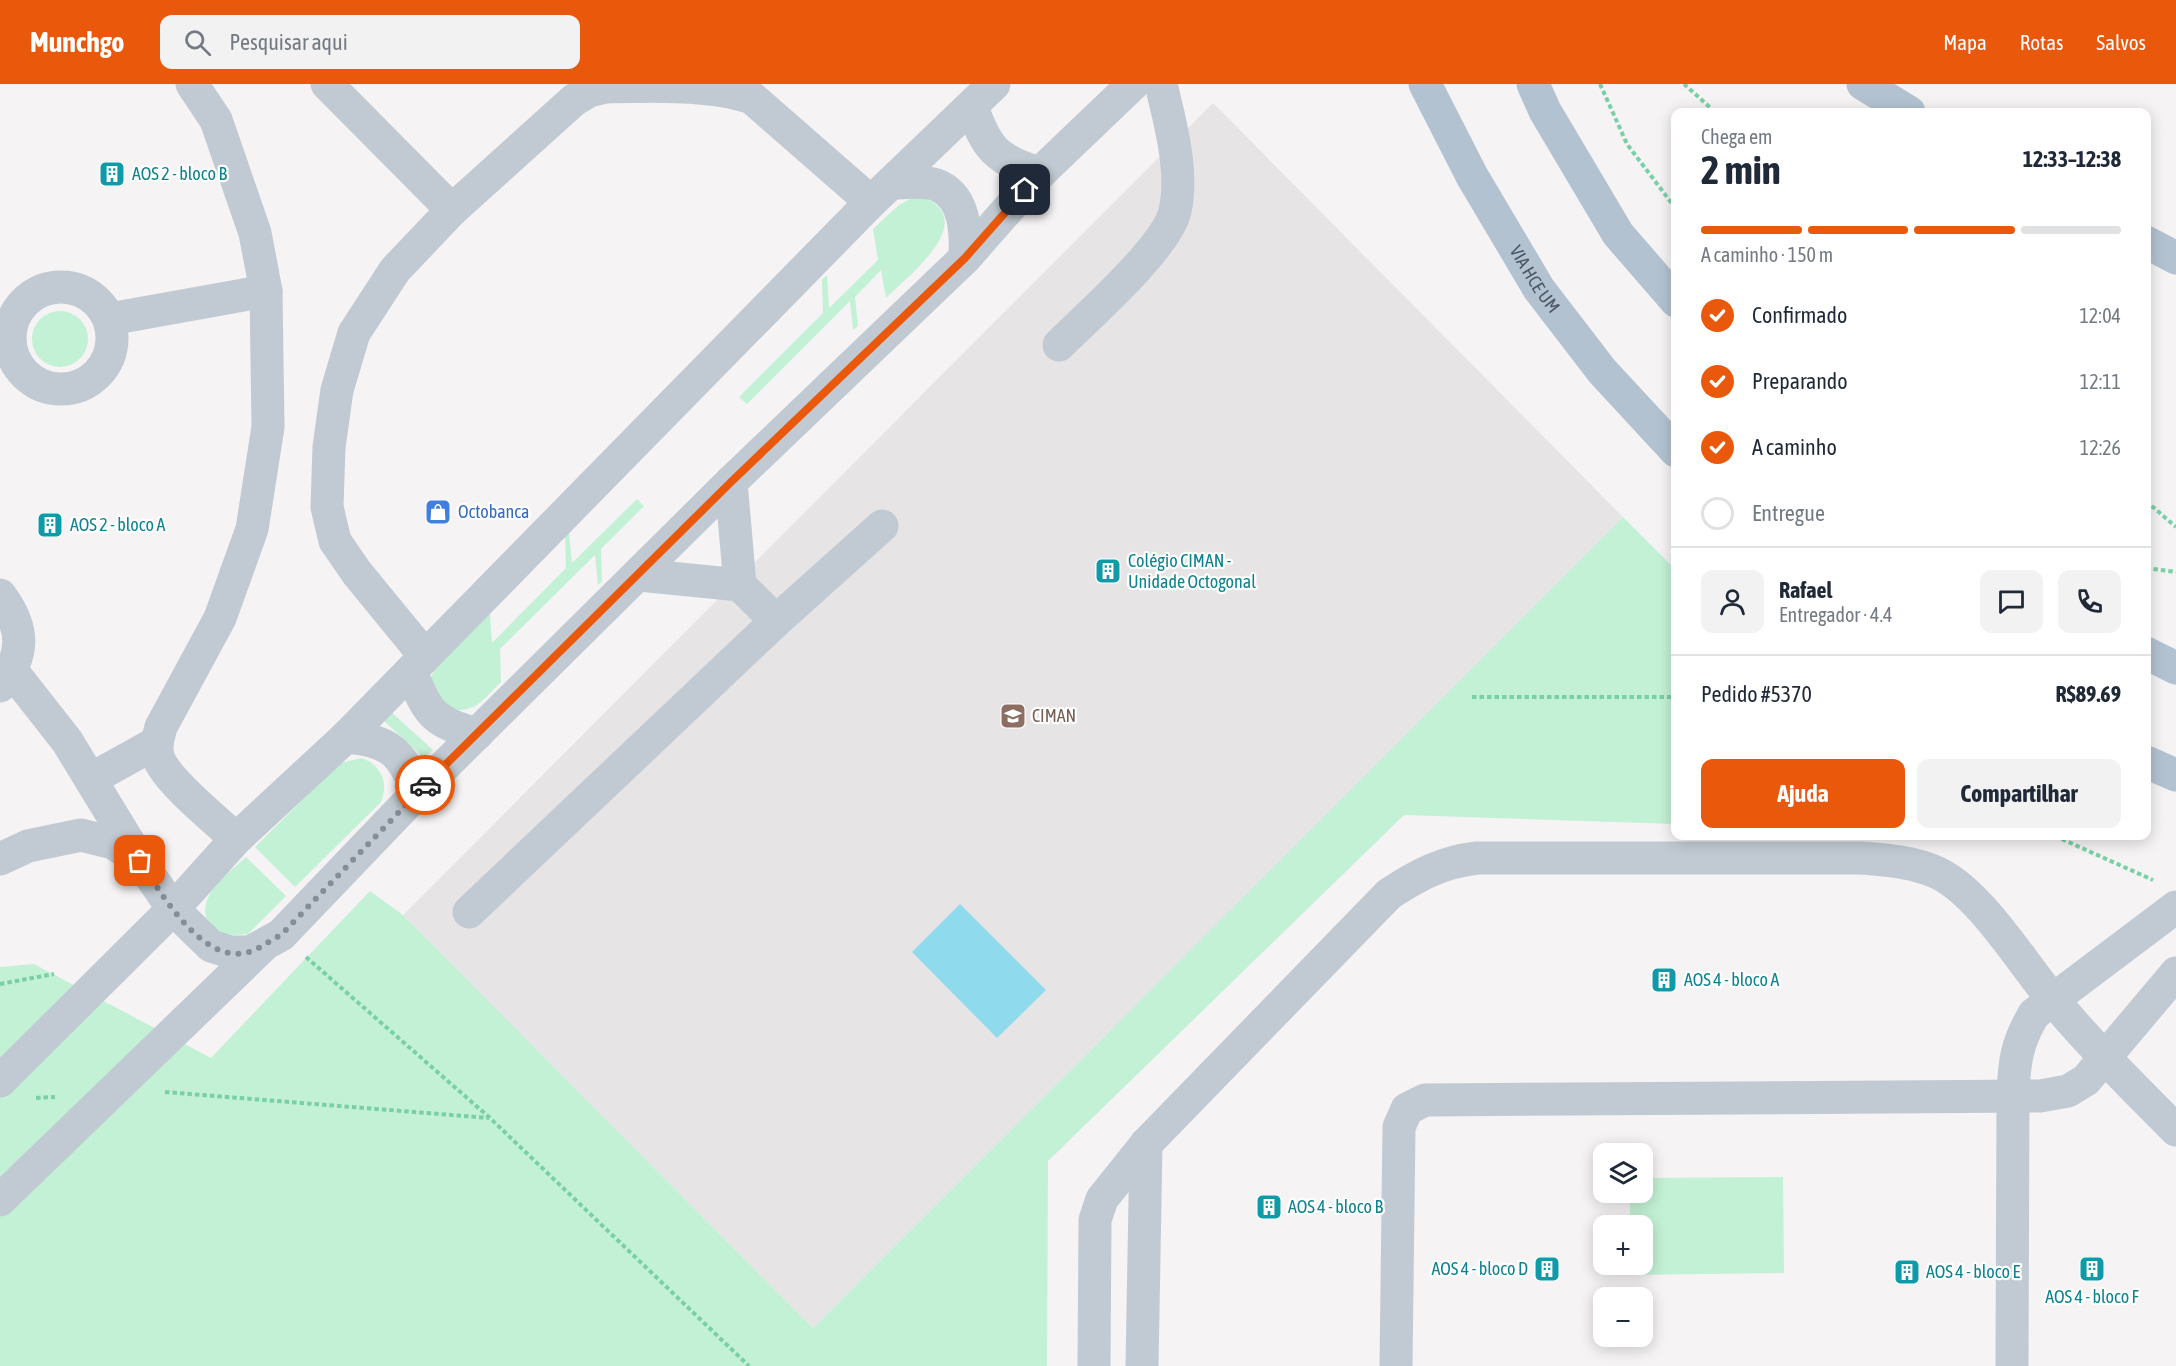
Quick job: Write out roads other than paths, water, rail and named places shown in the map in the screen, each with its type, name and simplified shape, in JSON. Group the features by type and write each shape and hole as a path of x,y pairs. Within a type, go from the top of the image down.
{"main road":[{"name":"VIA HCE UM","path":"1425,84 1472,176 1539,289 1602,370 1671,444"},
{"path":"1533,84 1545,111 1618,234 1671,295"},
{"path":"1863,84 1902,108"},
{"path":"2151,245 2176,258"},
{"path":"2151,656 2176,668"},
{"path":"2151,764 2176,776"}],"street":[{"path":"192,84 216,120 255,233 266,291 268,428 252,529 220,618 161,728 156,743 159,759 167,773 236,839"},
{"path":"327,84 452,210"},
{"path":"0,1200 274,939 418,792 731,482 965,258 1040,173 1133,84"},
{"path":"1059,345 1164,238 1175,211 1178,174 1161,84"},
{"path":"477,734 448,726 433,715 422,699 418,664 335,541 327,507 329,447 337,390 354,333 395,270 452,210 574,100 589,91 606,87 717,86 736,90 752,98 881,192 939,186 954,200 966,225 965,258"},
{"path":"983,95 980,129 993,150 1012,165 1040,173"},
{"path":"0,1081 172,909 236,839 346,737 881,192 983,95"},
{"path":"110,319 266,291"},
{"path":"731,482 740,585"},
{"path":"469,912 776,621 882,526"},
{"path":"639,575 740,585 776,621"},
{"path":"0,595 12,612 19,631 19,652 6,679 67,741 172,909 211,946 230,952 250,951 274,939"},
{"path":"346,737 374,740 395,753 408,769 418,792"},
{"path":"92,779 156,743"},
{"path":"0,859 28,846 81,834 113,843 140,861"},
{"path":"1094,1366 1095,1220 1102,1199 1146,1144 1389,894 1422,873 1451,861 1477,858 1862,858 1905,862 1939,873 1975,902 2053,1000 2104,1057 2176,1130"},
{"path":"2012,1366 2014,1060 2022,1035 2034,1014 2176,907"},
{"path":"1396,1366 1399,1127 1407,1109 1425,1100 2040,1096 2068,1091 2086,1080 2176,973"},
{"path":"1142,1366 1146,1144"}],"water":[{"path":"960,904 1046,990 997,1038 912,952"}],"place":[{"name":"AOS 2 - bloco B","path":"112,174"},
{"name":"Octobanca","path":"438,512"},
{"name":"AOS 2 - bloco A","path":"50,525"},
{"name":"Colégio CIMAN - Unidade Octogonal","path":"1108,571"},
{"name":"CIMAN","path":"1013,716"},
{"name":"AOS 4 - bloco A","path":"1664,980"},
{"name":"AOS 4 - bloco B","path":"1269,1207"},
{"name":"AOS 4 - bloco D","path":"1547,1269"},
{"name":"AOS 4 - bloco F","path":"2092,1269"},
{"name":"AOS 4 - bloco E","path":"1907,1272"}]}
